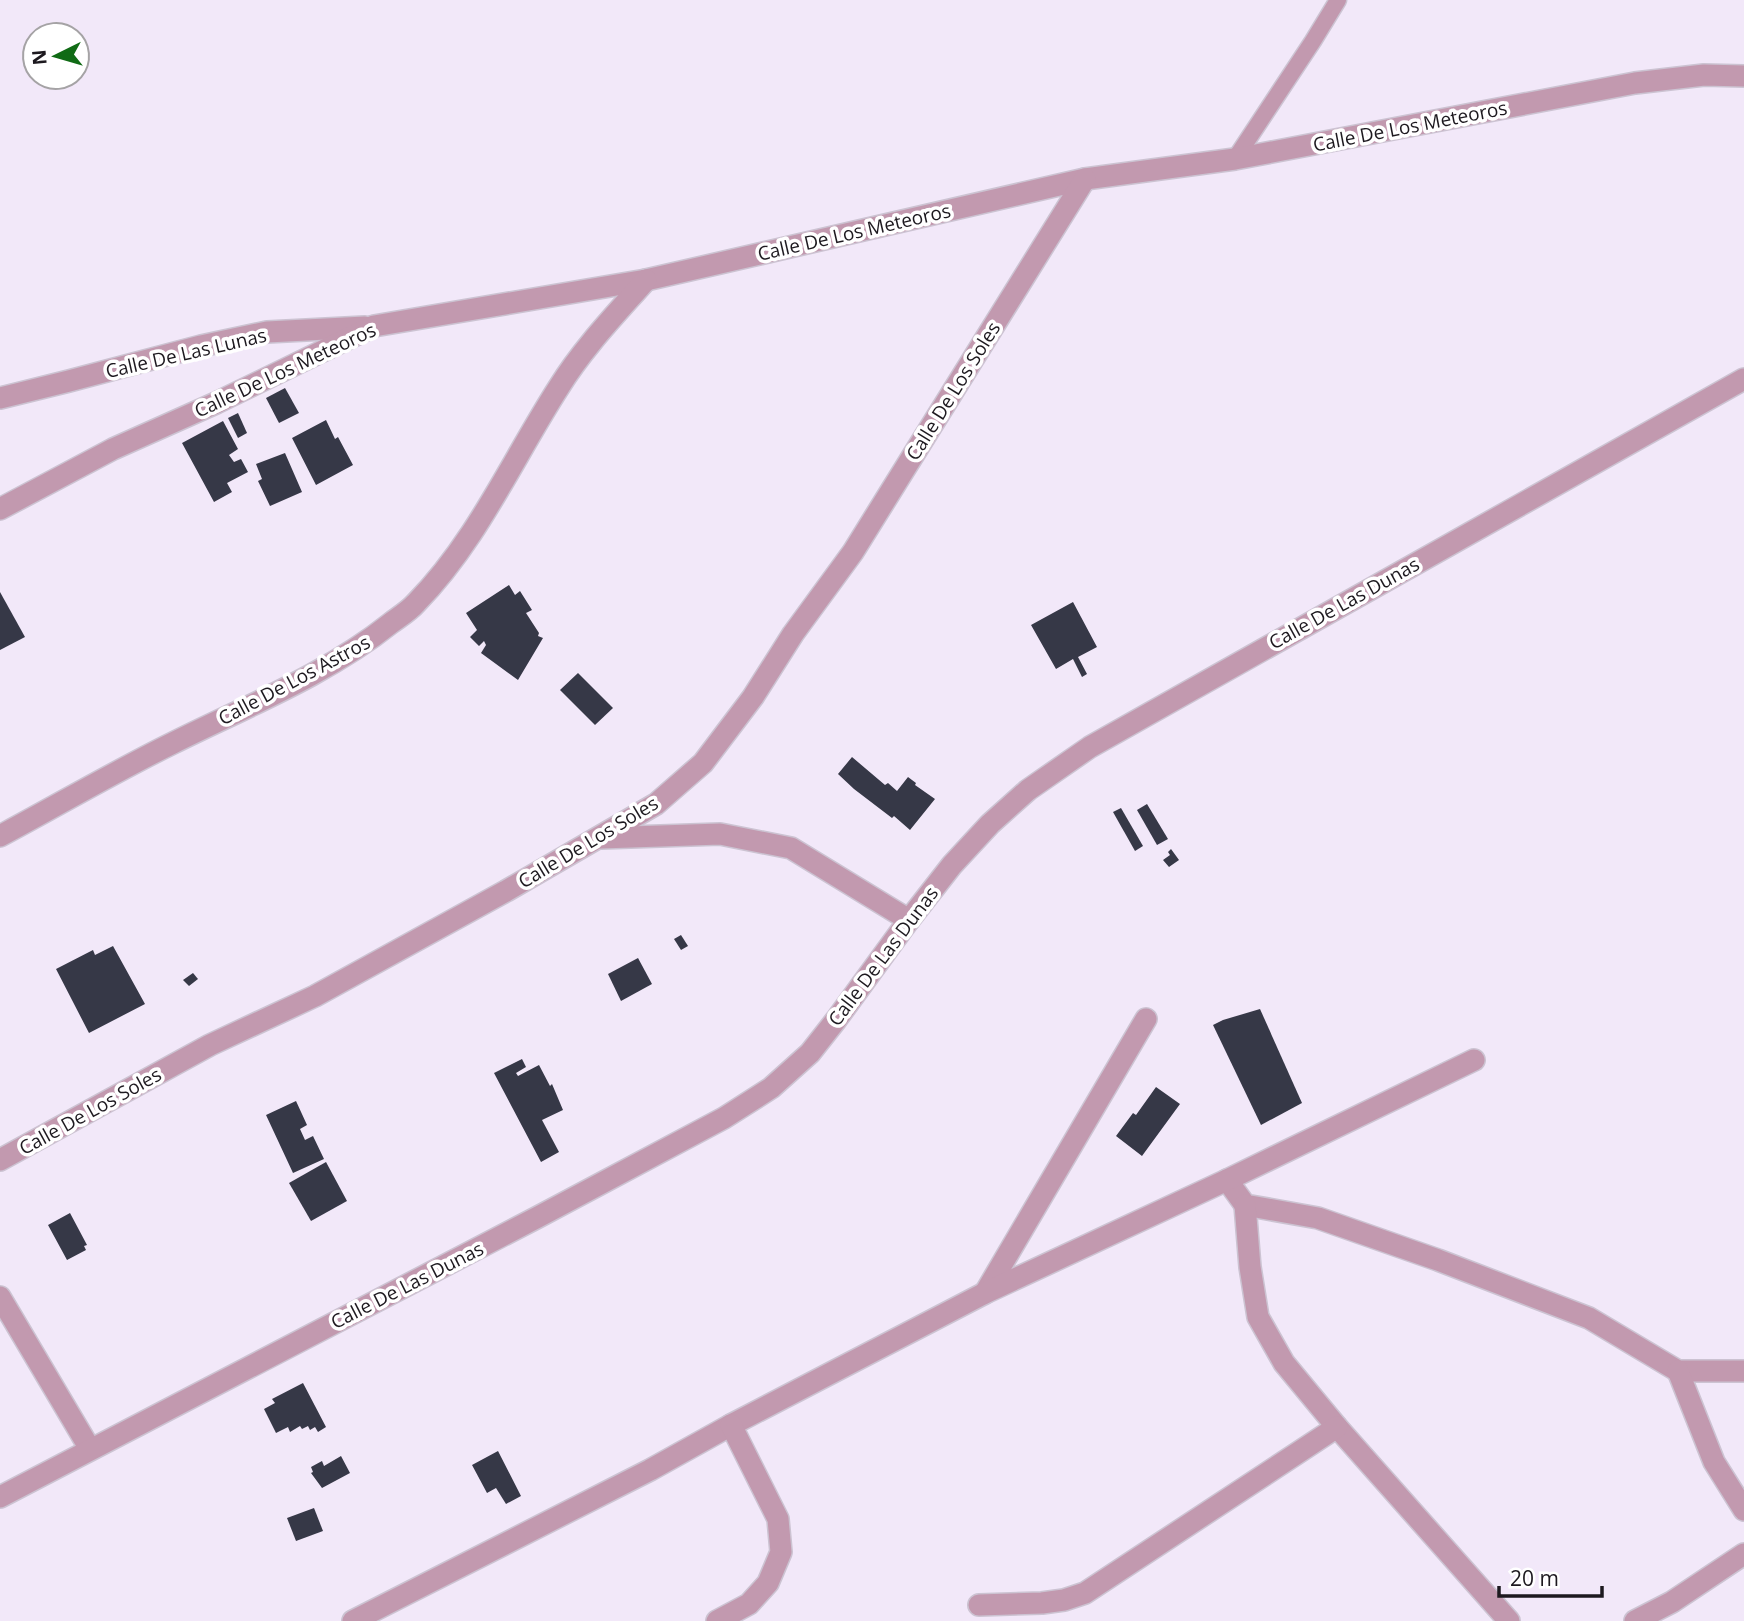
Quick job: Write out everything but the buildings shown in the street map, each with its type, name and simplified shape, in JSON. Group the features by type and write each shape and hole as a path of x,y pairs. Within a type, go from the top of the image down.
{"street":[{"name":"Calle De Los Meteoros","path":"0,509 113,449 216,403 374,326 646,280 1085,179 1235,159 1635,83 1704,75 1744,76"},
{"name":"Calle De Los Soles","path":"0,1160 210,1045 315,996 506,891 656,804 703,763 753,697 793,634 853,552 1085,179"},
{"name":"Calle De Los Astros","path":"0,836 170,744 284,690 333,663 372,639 415,604 449,565 487,511 559,385 646,280"},
{"name":"Calle De Las Lunas","path":"0,398 201,346 267,332 374,326"},
{"name":"Calle De Las Dunas","path":"0,1496 538,1217 724,1118 771,1088 810,1053 952,865 990,824 1028,790 1090,747 1744,379"},
{"path":"595,838 720,834 791,848 909,920"},
{"path":"985,1293 1146,1019"},
{"path":"353,1621 384,1613 731,1425 985,1293 1474,1060"},
{"path":"1227,1180 1245,1205 1250,1268 1258,1317 1284,1363 1337,1427 1509,1621"},
{"path":"1245,1205 1318,1219 1437,1260 1590,1318 1678,1371 1744,1371"},
{"path":"0,1297 90,1449"},
{"path":"1678,1371 1714,1462 1744,1510"},
{"path":"718,1621 748,1604 768,1583 781,1552 778,1519 731,1425"},
{"path":"979,1605 1042,1603 1064,1600 1084,1592 1337,1427"},
{"path":"1635,1621 1672,1602 1744,1553"}],"lane":[{"path":"1235,159 1338,0"}]}
